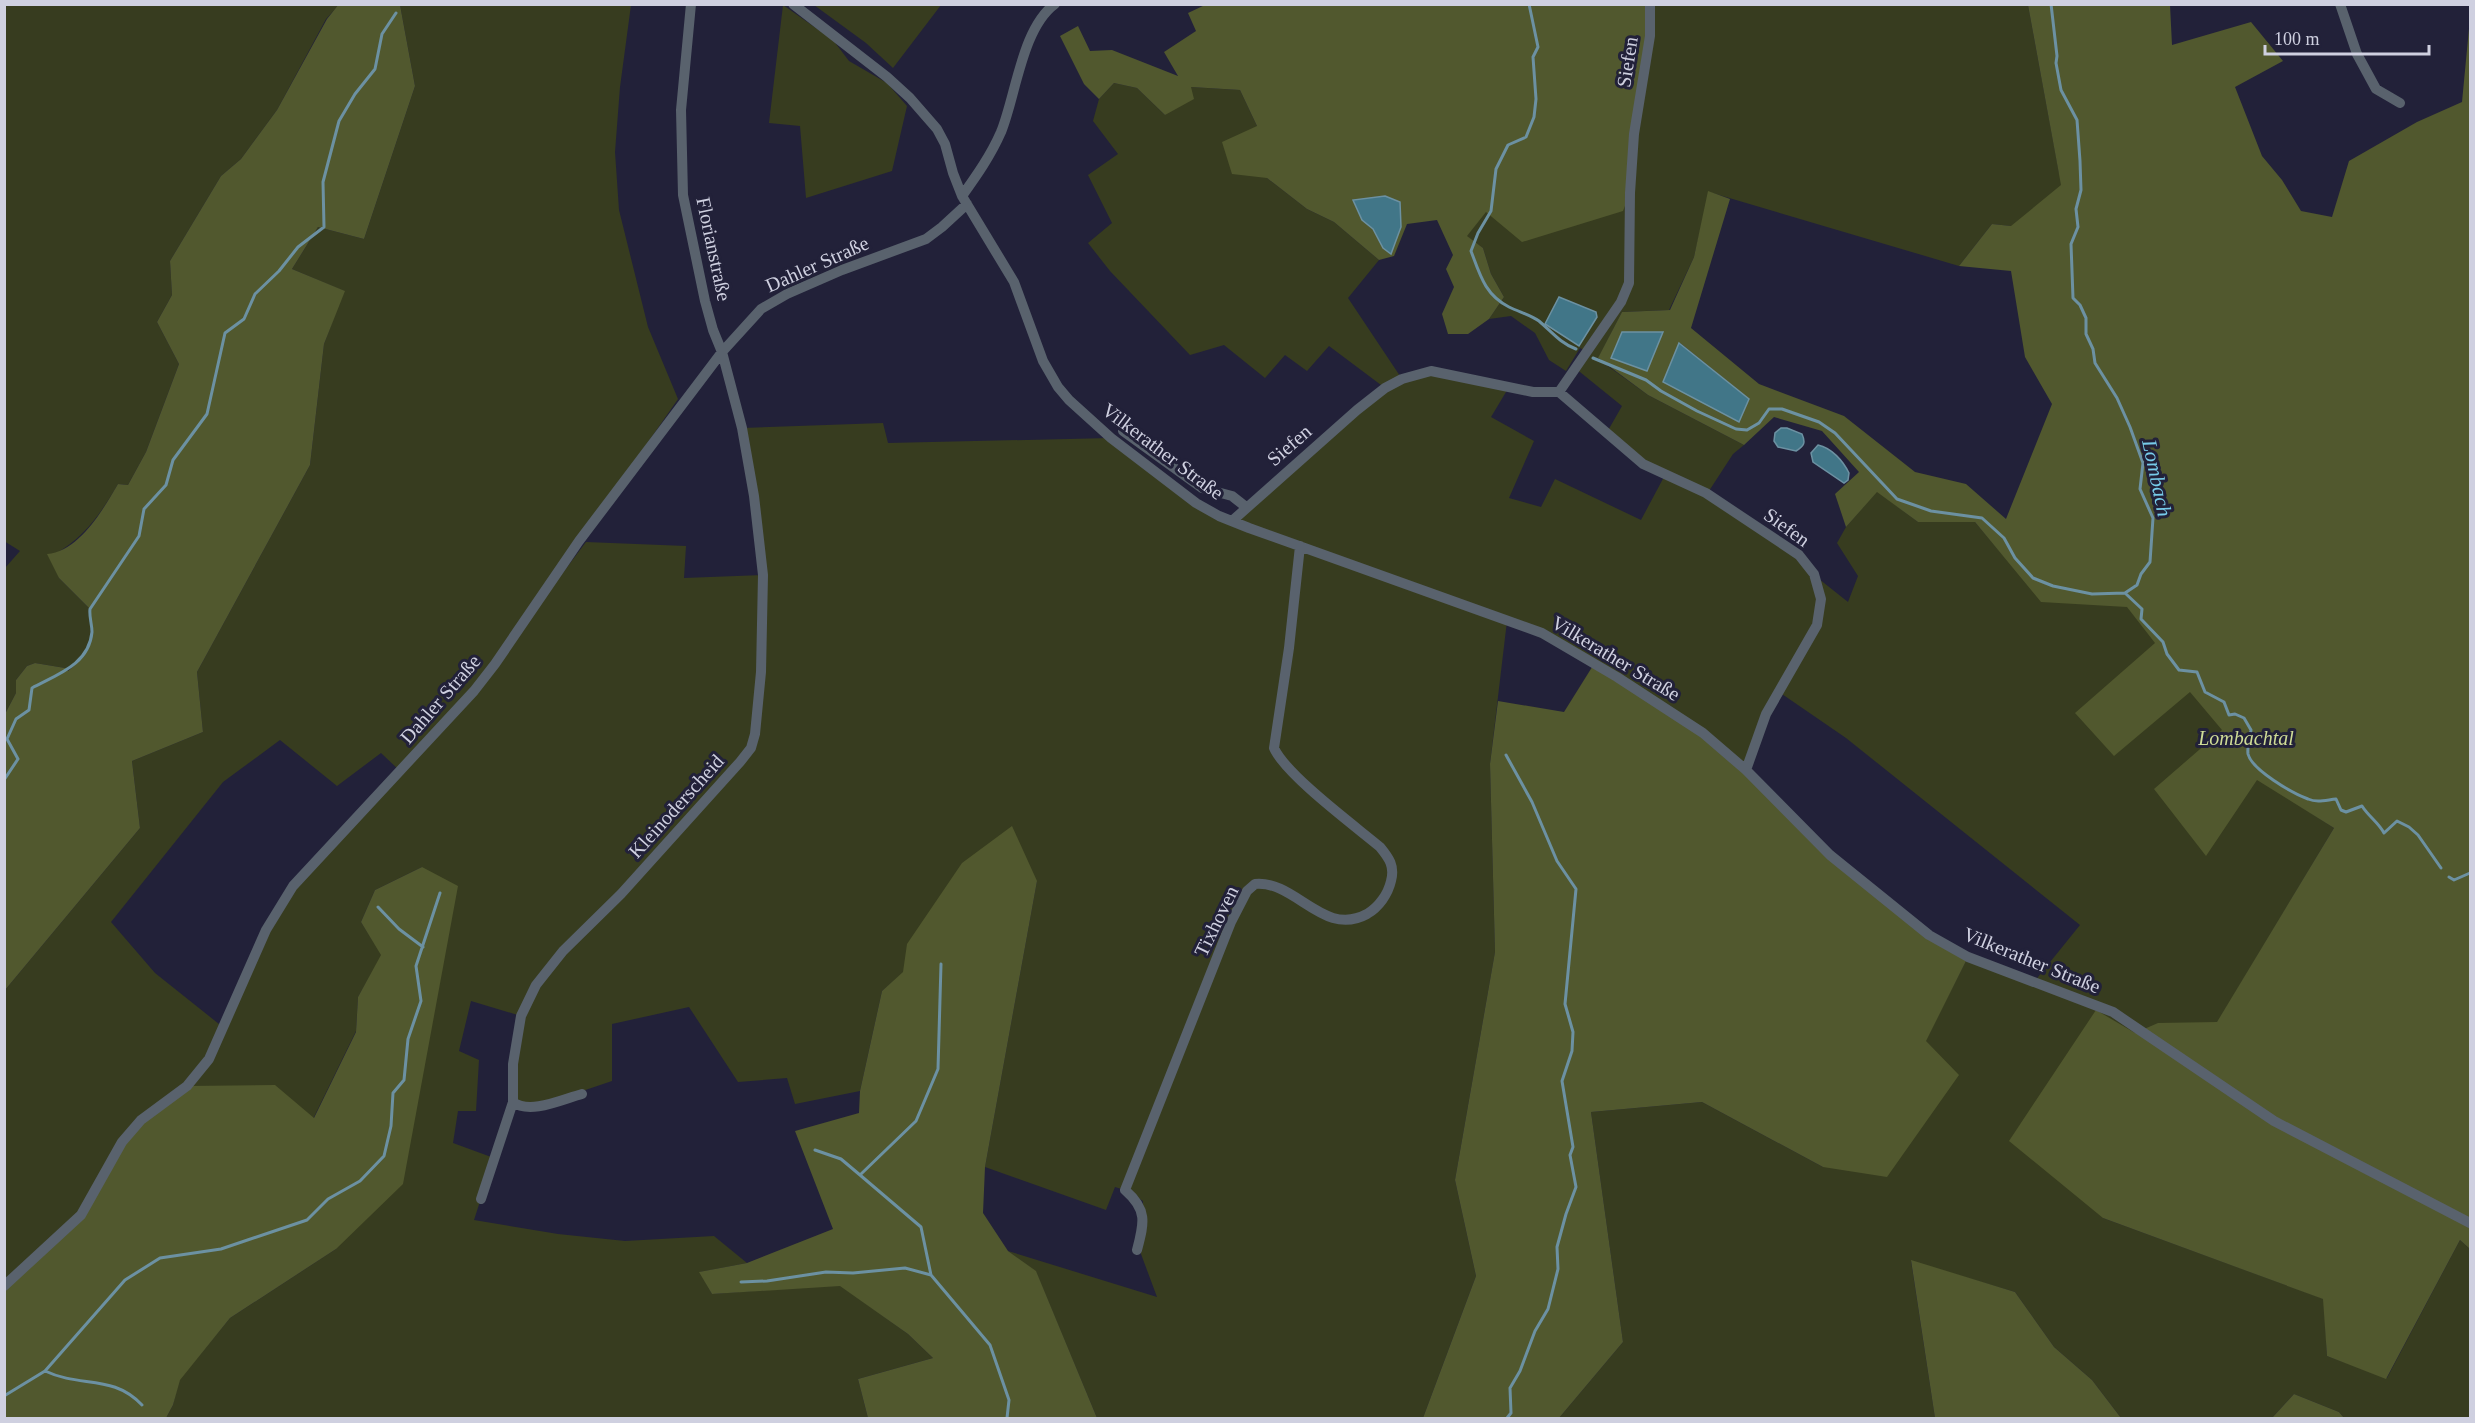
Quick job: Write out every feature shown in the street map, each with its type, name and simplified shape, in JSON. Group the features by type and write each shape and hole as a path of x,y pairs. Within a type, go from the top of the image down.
{"street":[{"name":"Florianstraße","path":"691,4 681,110 683,195 705,301 722,352 742,428 754,495"},
{"name":"Vilkerather Straße","path":"793,4 886,77 915,104 942,137 965,200 1014,282 1043,361 1058,387 1102,430 1187,496 1208,510 1232,521 1542,633 1617,677 1703,733 1746,770 1830,855 1929,935 1968,957 2113,1012 2274,1121 2470,1223"},
{"name":"Dahler Straße","path":"4,1286 81,1215 122,1142 141,1120 188,1086 196,1077 214,1049 266,930 293,886 474,691 579,541 722,352 761,309 786,294 842,270 926,239 965,200 1001,131 1026,48 1035,28 1055,4"},
{"name":"Siefen","path":"1559,392 1621,302 1629,283 1629,193 1634,134 1650,36 1650,4"},
{"path":"2340,4 2357,54 2376,89 2400,103"},
{"name":"Siefen","path":"1232,521 1371,399 1402,379 1431,371 1533,392 1559,392 1643,464 1706,494 1783,543 1799,555 1814,574 1821,599 1817,625 1766,714 1746,770"},
{"path":"1130,431 1202,488 1232,496 1246,507"},
{"name":"Kleinoderscheid","path":"481,1199 513,1102 513,1064 521,1016 536,985 563,951 637,877 751,748 755,734 761,672 763,575 754,495"},
{"name":"Tixhoven","path":"1137,1250 1144,1222 1138,1202 1125,1190 1231,922 1247,891 1255,884 1270,886 1316,912 1337,919 1347,919 1358,918 1377,907 1391,883 1393,871 1391,860 1380,847 1293,773 1279,759 1274,748 1289,648 1300,546"},
{"path":"513,1102 518,1106 534,1106 582,1094"}],"green space":[{"path":"339,4 400,5 415,86 364,239 318,227 292,269 345,291 324,344 310,465 197,672 203,732 132,761 140,828 5,990 5,714 16,693 16,680 27,666 35,663 65,668 68,671 84,653 91,635 90,609 59,578 47,554 70,546 80,537 106,505 118,484 128,485 146,452 179,364 157,322 172,295 170,261 221,176 241,159 277,110 327,19"},
{"path":"1650,4 1630,193 1623,211 1522,242 1486,212 1467,236 1483,248 1491,274 1504,297 1489,319 1468,334 1448,334 1442,314 1454,287 1446,269 1453,255 1437,220 1407,224 1394,256 1379,260 1334,222 1307,209 1267,178 1232,174 1222,142 1257,126 1240,90 1191,87 1194,99 1165,115 1137,88 1114,83 1099,99 1084,84 1060,36 1078,26 1090,51 1112,50 1178,76 1164,52 1196,31 1188,13 1205,5"},
{"path":"5,5 339,5 326,19 277,110 241,159 221,176 170,261 172,295 157,322 179,364 146,452 128,485 118,484 84,532 55,554 59,578 90,609 90,641 80,658 67,671 65,668 35,663 27,666 16,680 16,693 5,714 5,568 20,551 4,541"},
{"name":"Lombachtal","path":"400,5 631,5 620,87 615,152 619,210 648,327 678,399 489,671 586,542 686,546 684,578 763,575 742,428 883,423 888,443 1111,438 1154,471 1232,521 1385,388 1329,346 1307,371 1285,355 1265,378 1224,345 1190,355 1110,271 1088,243 1112,223 1088,175 1118,154 1093,121 1099,99 1114,83 1137,88 1165,115 1191,87 1240,90 1257,126 1267,178 1307,209 1334,222 1379,260 1348,298 1402,379 1421,373 1509,387 1491,417 1534,441 1509,498 1541,507 1555,479 1641,520 1665,475 1606,434 1622,406 1575,368 1586,351 1580,348 1566,371 1549,360 1535,333 1511,316 1489,319 1504,297 1491,274 1483,248 1466,236 1650,5 2028,5 2059,173 2413,866 2303,808 2334,828 2217,1023 2158,1023 2103,1218 2324,1299 2327,1356 2387,1378 2460,1240 2470,1249 2470,1418 2344,1418 2339,1412 2294,1394 2272,1418 2121,1418 2092,1380 2054,1347 2015,1292 1911,1261 1935,1418 1559,1418 1623,1342 1591,1112 1702,1102 1823,1167 1925,1041 1968,957 2034,982 2080,925 1846,738 1779,692 1746,770 1594,664 1507,621 1490,764 1495,952 1455,1180 1476,1276 1423,1418 1097,1418 1036,1272 1008,1251 1157,1297 1141,1254 1143,1201 1115,1187 1106,1210 985,1167 1037,881 904,972 882,991 860,1091 795,1104 787,1078 738,1082 689,1007 612,1024 612,1081 541,1105 513,1102 521,1016 471,1001 459,1051 479,1060 476,1111 458,1111 453,1143 494,1158 474,1220 558,1234 625,1241 714,1236 747,1263 700,1272 712,1294 840,1285 908,1334 933,1358 858,1379 868,1418 166,1418 173,1405 179,1380 230,1318 336,1249 422,867 375,890 361,922 382,955 358,997 356,1031 313,1119 81,1215 5,1286 5,990 140,828 132,761 203,732 197,672 310,465 324,344 344,291 292,269 318,227 364,239 415,86","holes":["1709,192 1959,266 1992,224 2011,226 2119,580 2002,554 1975,522 1918,522 1877,491 1846,527 1837,543 1858,576 1848,602 1814,575 1783,543 1707,494 1733,454 1744,445 1648,395 1598,359 1622,312 1669,310 1694,257","280,740 337,786 381,753 400,771 278,907 224,1028 155,973 111,922 223,782"]},
{"path":"783,5 833,40 849,61 887,83 907,106 892,171 806,198 800,126 769,123"},
{"path":"814,5 941,5 893,68 866,43"},
{"name":"Lombachtal","path":"2028,5 2170,5 2172,45 2251,22 2283,61 2235,87 2262,156 2282,180 2301,211 2332,217 2349,161 2417,122 2462,102 2470,18 2470,1249 2460,1240 2386,1379 2327,1356 2323,1299 2103,1218 2009,1141 2096,1010 2135,1033 2158,1023 2217,1022 2334,828 2257,780 2206,856 2154,789 2222,730 2190,692 2114,756 2075,713 2155,643 2127,607 2041,602 1975,522 1918,522 1877,492 1846,527 1835,494 1859,472 1822,431 1774,417 1744,445 1648,395 1598,358 1622,312 1670,310 1694,257 1708,191 1730,199 1691,328 1759,384 1844,416 1915,472 1966,484 2006,519 2052,404 2025,357 2011,271 1959,266 1992,224 2011,226 2061,185","holes":["1663,332 1637,366 1611,358","1680,343 1749,399 1739,422 1664,382"]},
{"path":"1594,664 1703,733 1899,912 1968,957 1926,1041 1959,1075 1887,1177 1823,1167 1702,1102 1591,1112 1623,1342 1559,1418 1423,1418 1476,1276 1455,1180 1495,952 1490,764 1498,701 1564,712"},
{"path":"1012,826 1037,881 985,1167 983,1213 1008,1251 1036,1271 1097,1418 868,1418 858,1379 933,1358 908,1334 840,1286 712,1294 699,1272 747,1263 833,1229 795,1131 859,1113 860,1091 882,991 903,972 907,944 962,863"},
{"path":"422,867 458,886 403,1184 336,1249 230,1318 180,1380 173,1405 166,1418 5,1418 5,1286 81,1215 122,1142 187,1086 275,1085 314,1118 356,1032 358,997 381,955 361,922 375,890"},
{"path":"1911,1260 2015,1292 2054,1347 2092,1380 2121,1418 1935,1418"},
{"path":"2294,1394 2339,1412 2344,1418 2272,1418"}],"water":[{"path":"1385,196 1400,202 1401,227 1391,254 1383,248 1373,229 1362,220 1353,200"},
{"path":"1559,297 1596,312 1597,317 1579,346 1545,324"},
{"path":"1622,332 1663,332 1647,371 1611,358"},
{"path":"1679,343 1749,399 1739,422 1663,382"},
{"path":"1781,428 1802,434 1804,442 1802,446 1796,451 1778,447 1774,441 1775,433"},
{"path":"1818,445 1828,449 1840,460 1849,473 1848,480 1844,483 1813,462 1811,453"}],"waterway":[{"path":"1529,4 1538,47 1533,57 1536,99 1534,117 1526,137 1508,145 1496,169 1491,211 1471,251 1484,284 1494,297 1509,307 1536,319 1570,347 1576,349"},
{"name":"Lombach","path":"2051,4 2056,63 2061,90 2077,120 2081,190 2076,209 2078,227 2071,244 2073,298 2080,305 2086,318 2086,334 2093,349 2095,363 2117,398 2130,427 2143,463 2140,489 2153,518 2150,562 2141,574 2137,585 2125,593 2142,609 2141,619 2163,642 2167,654 2179,670 2197,672 2205,692 2224,702 2229,715 2235,714 2244,718 2251,730 2248,754 2265,774 2292,792 2308,799 2318,801 2336,799 2341,810 2346,812 2362,806 2384,833 2397,821 2409,827 2418,835 2441,868"},
{"path":"4,780 18,759 7,739 16,719 29,710 32,688 70,668 85,653 92,632 90,609 139,536 144,509 166,485 173,460 207,414 225,333 244,319 255,294 279,271 298,247 324,227 323,182 339,121 355,94 375,69 382,34 396,13"},
{"path":"1593,358 1646,380 1697,411 1736,429 1747,430 1759,423 1769,409 1782,409 1819,422 1835,433 1897,499 1931,511 1982,518 2004,538 2015,558 2033,578 2053,586 2092,594 2125,593"},
{"path":"1506,755 1532,802 1557,861 1576,889 1565,1004 1573,1032 1572,1051 1562,1081 1573,1147 1570,1155 1576,1187 1557,1247 1558,1269 1548,1309 1535,1331 1520,1371 1510,1388 1511,1413 1507,1418"},
{"name":"Lombach","path":"2449,877 2454,880 2470,873"},
{"path":"4,1396 45,1371 125,1280 160,1258 221,1249 307,1220 328,1199 360,1181 384,1156 391,1126 393,1093 404,1080 408,1039 421,1001 416,966 440,893"},
{"path":"378,907 399,929 423,947"},
{"path":"941,964 938,1069 916,1121 860,1175 921,1227 931,1275 990,1345 1009,1400 1007,1418"},
{"path":"815,1150 841,1159 860,1175"},
{"path":"741,1282 767,1281 826,1272 853,1273 905,1268 931,1275"},
{"path":"45,1371 58,1376 120,1389 142,1405"}]}
